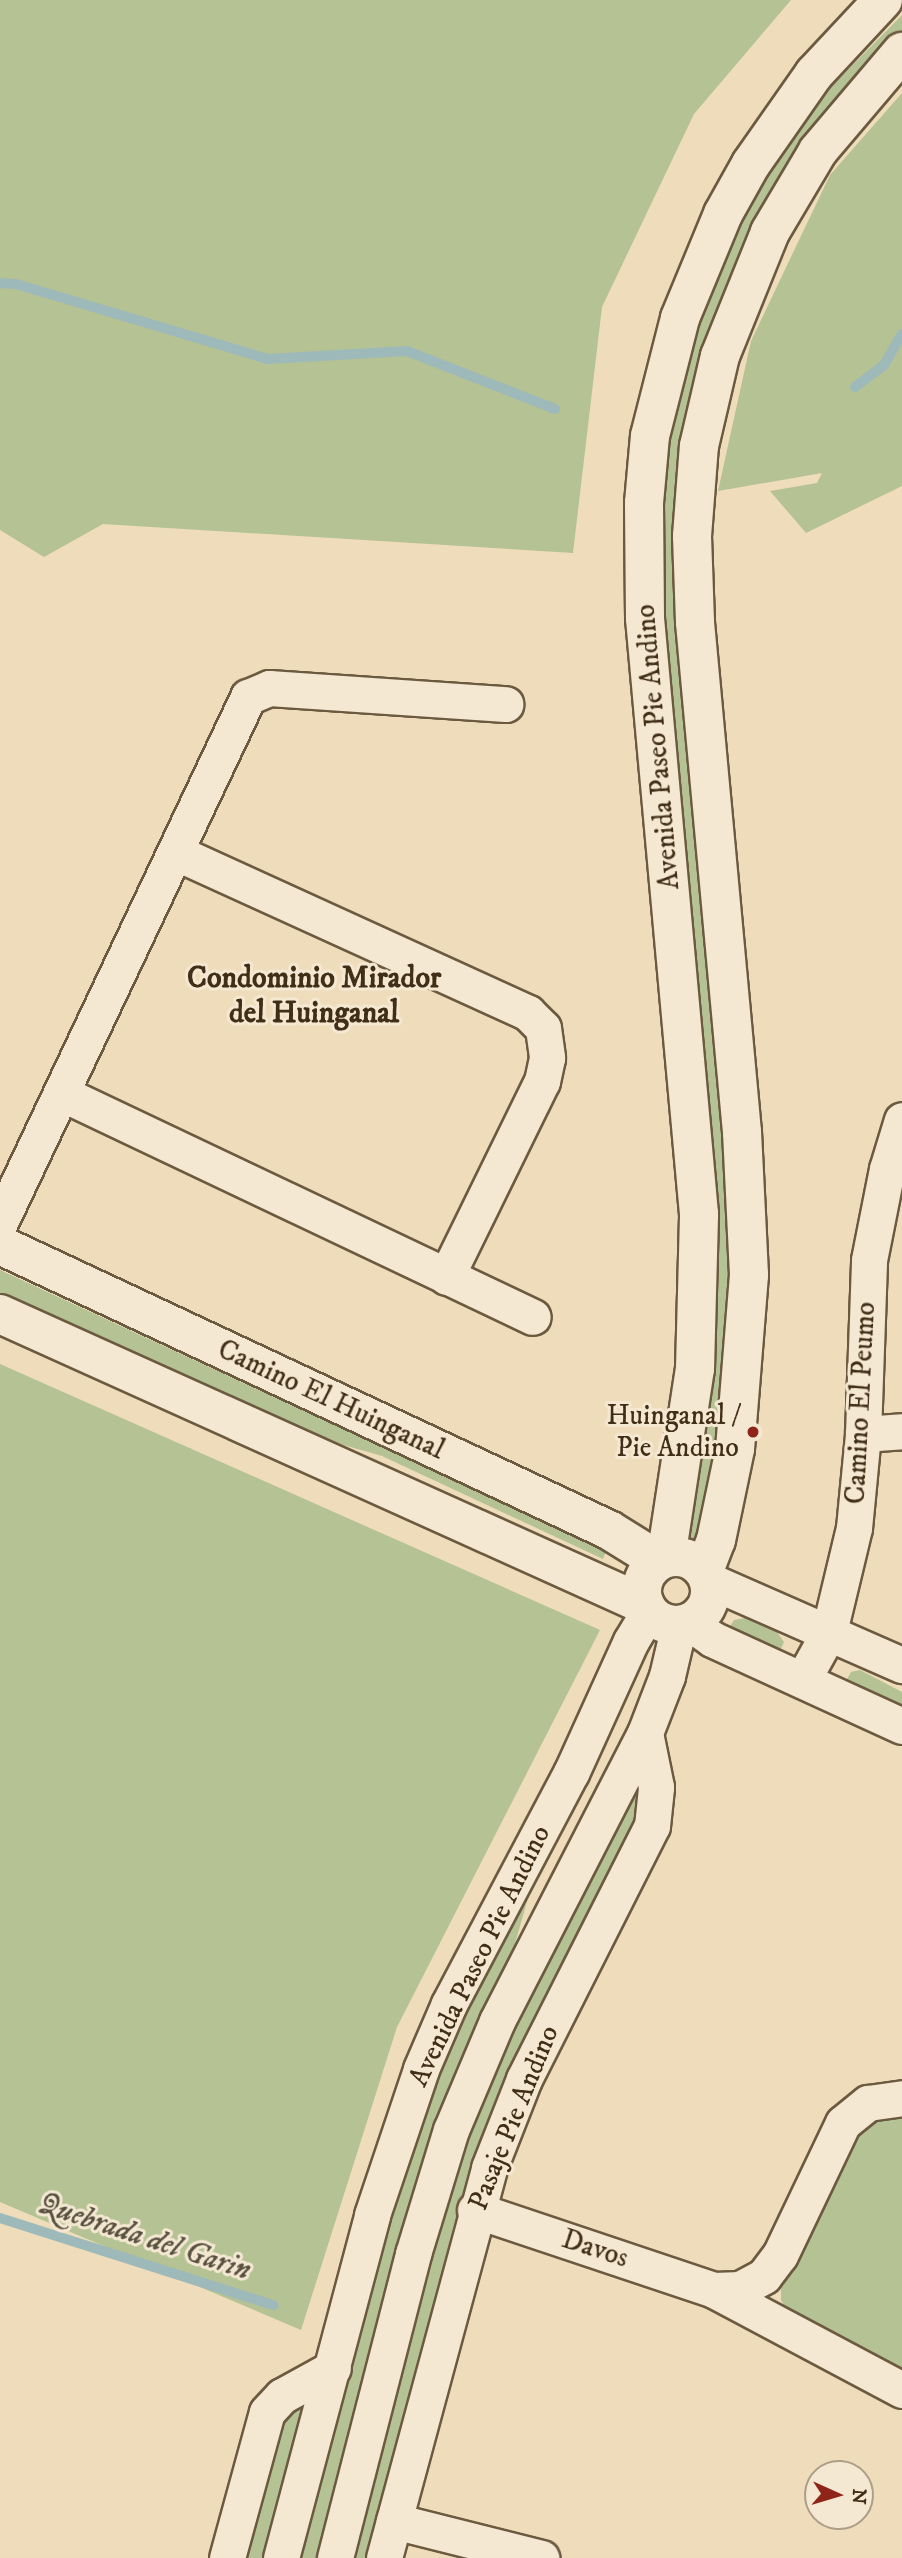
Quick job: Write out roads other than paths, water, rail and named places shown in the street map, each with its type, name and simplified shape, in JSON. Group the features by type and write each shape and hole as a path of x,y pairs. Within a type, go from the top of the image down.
{"street":[{"name":"Avenida Paseo Pie Andino","path":"663,1559 695,1369 699,1214 645,618 644,503 650,436 680,318 723,214 782,116 849,33 883,0"},
{"name":"Avenida Paseo Pie Andino","path":"706,1575 735,1449 749,1275 742,1132 695,622 692,536 699,446 723,345 770,232 818,151 902,52"},
{"path":"0,1222 248,697 269,688 505,704"},
{"path":"175,852 528,1013 543,1028 547,1058 542,1081 446,1277"},
{"path":"61,1093 533,1317"},
{"name":"Camino El Peumo","path":"803,1679 829,1632 854,1528 863,1434 869,1260 887,1169 902,1120"},
{"name":"Camino El Huinganal","path":"0,1245 609,1530 663,1559"},
{"name":"Camino El Huinganal","path":"0,1314 902,1726"},
{"path":"863,1434 902,1431"},
{"path":"706,1575 707,1605 665,1616 646,1575 663,1559 691,1560 706,1575 902,1665"},
{"name":"Avenida Paseo Pie Andino","path":"335,2558 413,2254 451,2130 497,2021 645,1733 667,1676 665,1616"},
{"name":"Avenida Paseo Pie Andino","path":"281,2558 372,2215 421,2069 460,1983 571,1773 631,1641 665,1616"},
{"name":"Pasaje Pie Andino","path":"384,2558 475,2210 524,2079 645,1846 656,1787 645,1733"},
{"path":"793,2333 772,2296 773,2267 843,2123 868,2103 902,2098"},
{"name":"Davos","path":"475,2210 714,2290 902,2390"},
{"name":"Davos","path":"714,2290 752,2284 773,2267"},
{"path":"227,2558 267,2412 282,2396 332,2368"},
{"path":"394,2521 541,2558"}],"waterway":[{"path":"0,283 16,284 268,359 407,351 555,409"},
{"path":"855,387 884,365 902,334"},
{"name":"Quebrada del Garin","path":"0,2218 273,2305"}],"place":[{"name":"Huinganal / Pie Andino","path":"753,1432"}],"district":[{"name":"Condominio Mirador del Huinganal","path":"314,996"}]}
